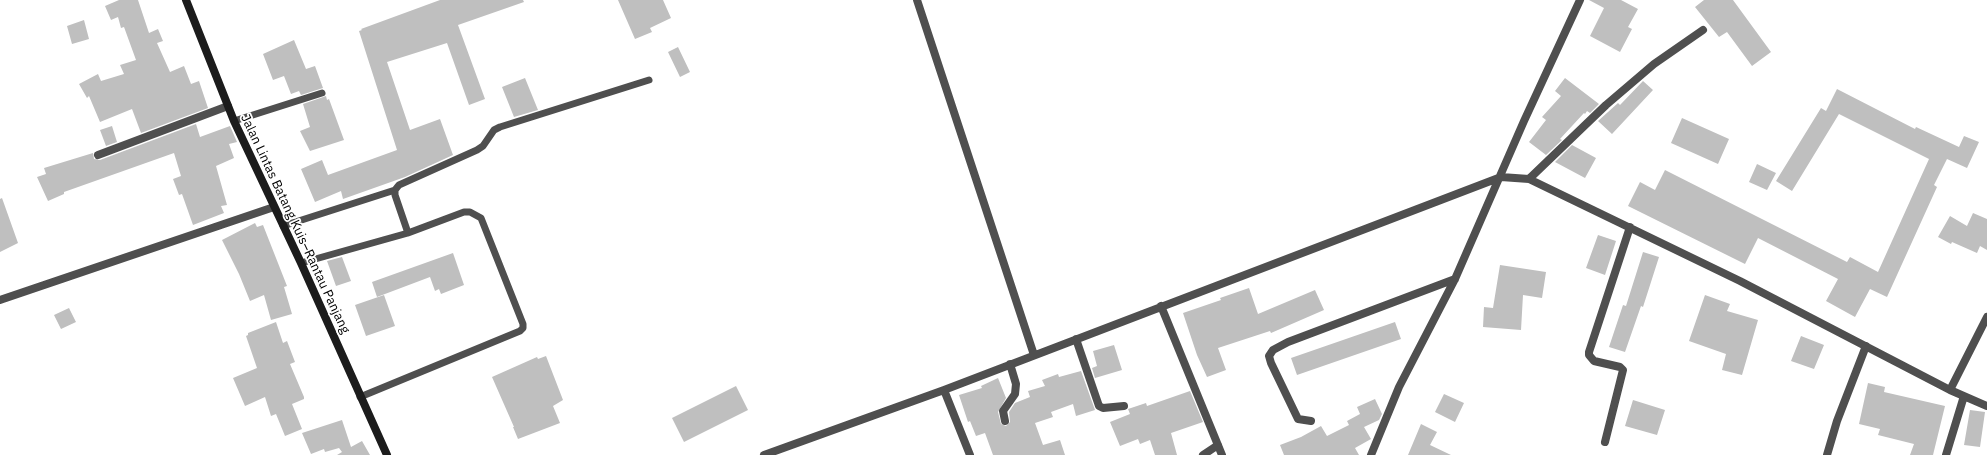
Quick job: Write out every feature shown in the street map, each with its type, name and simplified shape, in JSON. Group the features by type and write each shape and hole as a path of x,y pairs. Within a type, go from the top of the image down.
{"main road":[{"name":"Jalan Lintas Batang Kuis–Rantau Panjang","path":"186,0 234,120 301,263 386,455"}],"street":[{"path":"917,0 1034,355"},
{"path":"1371,455 1400,387 1455,279 1501,177 1524,121 1580,0"},
{"path":"1529,179 1612,100 1654,64 1703,30"},
{"path":"98,155 228,106"},
{"path":"764,455 944,390 1501,177 1529,179 1740,281 1950,390 1987,406"},
{"path":"0,300 274,207"},
{"path":"1605,442 1624,370 1620,367 1594,361 1589,352 1630,227"},
{"path":"1311,421 1298,419 1271,363 1270,356 1273,350 1288,342 1455,279"},
{"path":"1161,306 1222,455"},
{"path":"1950,390 1987,317"},
{"path":"1076,339 1099,406 1103,408 1124,406"},
{"path":"1827,455 1837,421 1866,346"},
{"path":"1005,421 1003,411 1015,394 1016,384 1010,364"},
{"path":"944,390 970,455"},
{"path":"1946,455 1964,396"},
{"path":"1203,455 1218,445"}],"lane":[{"path":"283,226 395,190 399,185 477,150 483,146 494,130 500,127 649,80"},
{"path":"234,120 322,93"},
{"path":"395,190 408,233"},
{"path":"301,263 408,233 464,212 470,212 481,218 523,324 520,331 360,396"}],"building":[{"path":"119,0 138,0 149,33 158,29 163,41 157,43 170,72 184,66 191,84 199,81 208,108 141,133 132,109 100,122 89,96 87,98 79,84 98,74 101,81 124,74 120,65 136,60 124,27 121,28 118,17 111,20 105,6"},
{"path":"440,0 523,0 524,2 458,25 485,99 469,105 447,43 387,62 410,130 440,119 453,155 405,177 343,199 341,191 315,202 301,169 322,160 328,175 397,150 359,31"},
{"path":"618,0 663,0 671,18 650,28 652,32 635,39"},
{"path":"1589,0 1621,0 1638,9 1628,27 1632,29 1620,52 1590,36 1604,8"},
{"path":"1704,0 1733,0 1771,52 1752,66 1727,32 1719,37 1695,7"},
{"path":"84,20 89,39 72,44 67,26"},
{"path":"294,40 306,69 315,66 323,88 301,95 299,91 291,94 284,76 273,80 263,54"},
{"path":"678,47 690,72 680,77 668,52"},
{"path":"525,78 538,110 514,117 502,87"},
{"path":"1565,78 1599,104 1590,113 1587,111 1585,114 1584,113 1560,139 1562,140 1546,155 1529,142 1546,120 1542,117 1561,96 1555,91"},
{"path":"1643,81 1653,90 1612,134 1598,121 1618,103 1620,105"},
{"path":"1837,89 1915,129 1916,127 1959,147 1964,136 1979,142 1967,168 1947,159 1934,185 1937,187 1887,297 1870,289 1855,317 1826,301 1838,279 1758,238 1745,264 1628,206 1640,182 1655,190 1665,170 1847,262 1850,257 1878,272 1929,159 1839,114 1792,191 1776,181 1821,108 1826,111"},
{"path":"326,96 327,100 329,99 344,140 310,151 300,131 310,127 303,104"},
{"path":"1682,118 1729,139 1718,164 1671,143"},
{"path":"196,124 200,137 230,126 237,142 229,144 234,158 216,166 227,205 221,206 224,213 193,225 182,194 179,195 173,179 181,176 174,153 64,192 64,194 48,201 37,177 46,174 44,168 93,153 94,159 100,160"},
{"path":"112,126 117,142 106,146 100,130"},
{"path":"1572,145 1596,158 1585,178 1555,162"},
{"path":"1757,164 1776,173 1767,190 1749,182"},
{"path":"2,198 18,243 0,252 0,199"},
{"path":"1973,213 1987,219 1987,250 1980,246 1977,253 1952,242 1951,244 1938,237 1950,216 1967,226"},
{"path":"255,223 257,227 263,225 287,286 284,287 292,314 271,320 264,295 250,301 239,274 222,240"},
{"path":"1598,235 1616,241 1605,275 1586,268"},
{"path":"1643,252 1659,257 1643,307 1641,306 1625,352 1609,347 1623,305 1626,306"},
{"path":"453,253 464,285 441,294 439,289 435,291 430,277 377,297 372,282"},
{"path":"342,257 351,281 336,286 327,261"},
{"path":"1500,265 1546,272 1542,298 1523,295 1521,330 1483,327 1484,307 1493,308"},
{"path":"1249,288 1258,314 1315,290 1324,310 1271,333 1270,331 1218,348 1226,370 1207,377 1197,355 1183,313 1221,300 1220,298"},
{"path":"384,295 395,326 366,336 355,305"},
{"path":"1705,295 1730,304 1727,311 1758,320 1742,375 1722,370 1726,354 1689,341"},
{"path":"69,308 76,322 61,329 54,315"},
{"path":"276,322 283,343 287,341 295,362 290,364 304,397 304,399 292,404 302,429 285,436 276,414 271,416 265,397 245,406 233,378 257,368 246,336 248,333"},
{"path":"1395,322 1401,339 1297,375 1291,358"},
{"path":"1801,336 1824,345 1814,369 1791,361"},
{"path":"1114,345 1122,370 1095,378 1092,368 1097,366 1093,351"},
{"path":"546,356 563,400 553,406 560,423 518,439 492,377 537,357 538,359"},
{"path":"1081,371 1095,410 1076,416 1073,404 1051,412 1053,417 1035,423 1043,445 1060,440 1065,455 993,455 985,433 976,436 970,421 968,422 959,395 982,388 981,386 998,378 1006,398 998,412 1001,424 1006,426 1010,422 1009,412 1015,403 1030,397 1028,391 1045,386 1042,380 1058,374 1059,377"},
{"path":"1868,383 1885,387 1884,392 1945,406 1933,455 1910,455 1914,444 1878,435 1880,429 1859,424"},
{"path":"736,386 748,410 684,442 672,418"},
{"path":"1190,391 1203,422 1171,433 1177,455 1155,455 1150,440 1140,444 1138,439 1120,446 1110,422 1130,414 1128,409 1146,403 1147,406"},
{"path":"1444,394 1464,403 1455,422 1435,412"},
{"path":"1375,399 1382,414 1379,420 1364,427 1371,439 1355,448 1359,455 1284,455 1280,445 1301,437 1321,426 1327,436 1349,425 1347,421 1360,414 1357,407"},
{"path":"1633,400 1665,410 1657,435 1625,426"},
{"path":"1970,410 1985,412 1980,447 1964,445"},
{"path":"342,420 351,447 362,441 370,455 337,455 342,452 339,448 325,452 324,449 311,454 302,433"},
{"path":"1421,424 1437,432 1430,445 1451,455 1408,455"}]}
